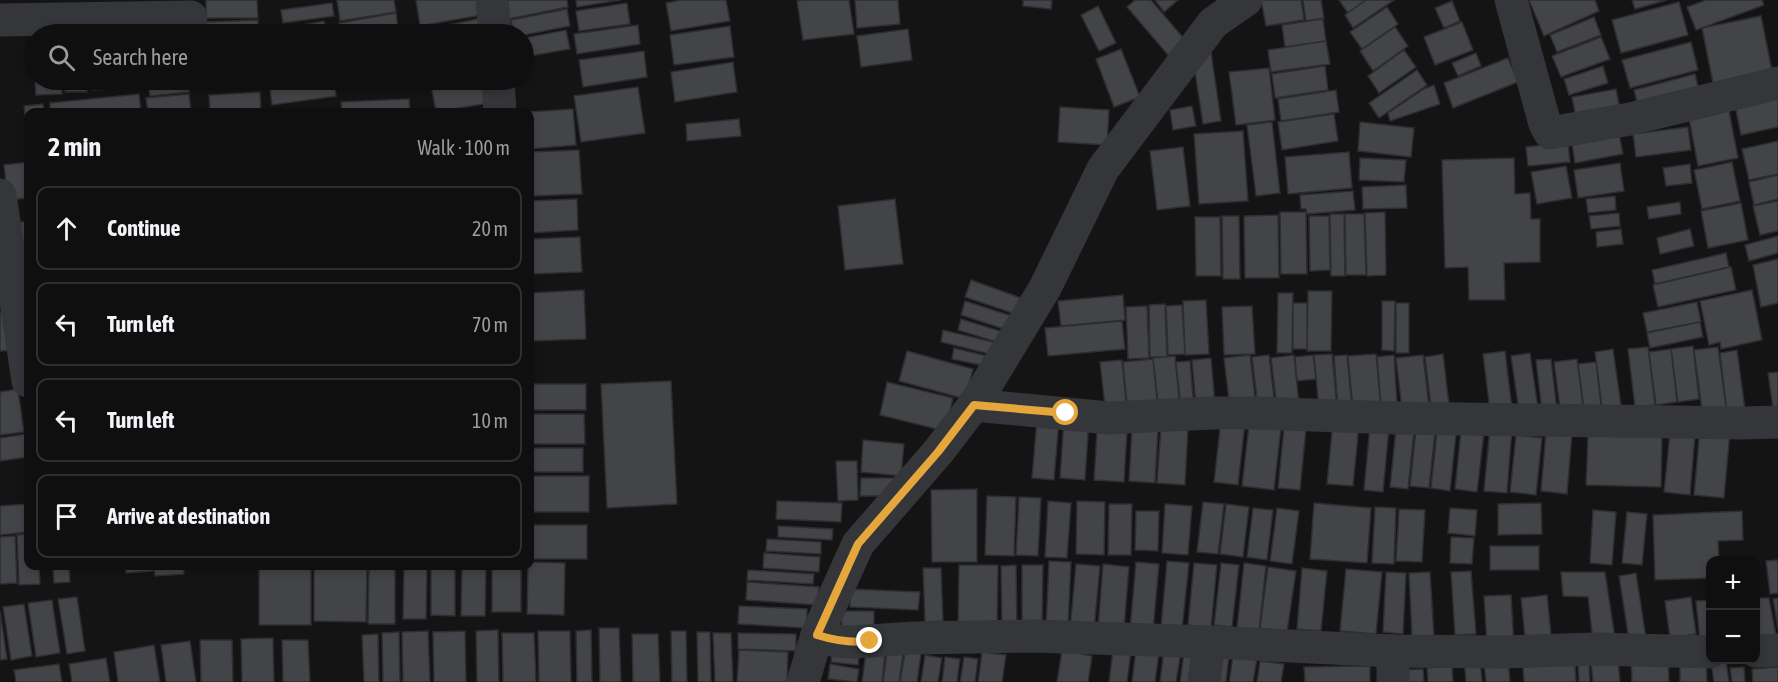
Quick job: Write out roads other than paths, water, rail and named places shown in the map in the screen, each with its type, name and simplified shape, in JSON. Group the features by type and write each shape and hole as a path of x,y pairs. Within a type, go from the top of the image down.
{"street":[{"path":"492,0 494,24"},
{"path":"804,682 817,635 858,544 938,452 974,405 1045,288 1103,169 1205,12 1246,0"},
{"path":"1511,0 1545,124 1550,133 1630,119 1778,83"},
{"path":"0,20 191,17"},
{"path":"499,90 500,108"},
{"path":"0,195 24,354"},
{"path":"974,405 1109,418 1211,413 1396,418 1778,422"},
{"path":"817,635 836,641 853,642 914,638 1036,636 1209,642 1393,666 1503,652 1595,650 1706,652"},
{"path":"1204,682 1209,642"},
{"path":"1760,651 1778,650"}]}
